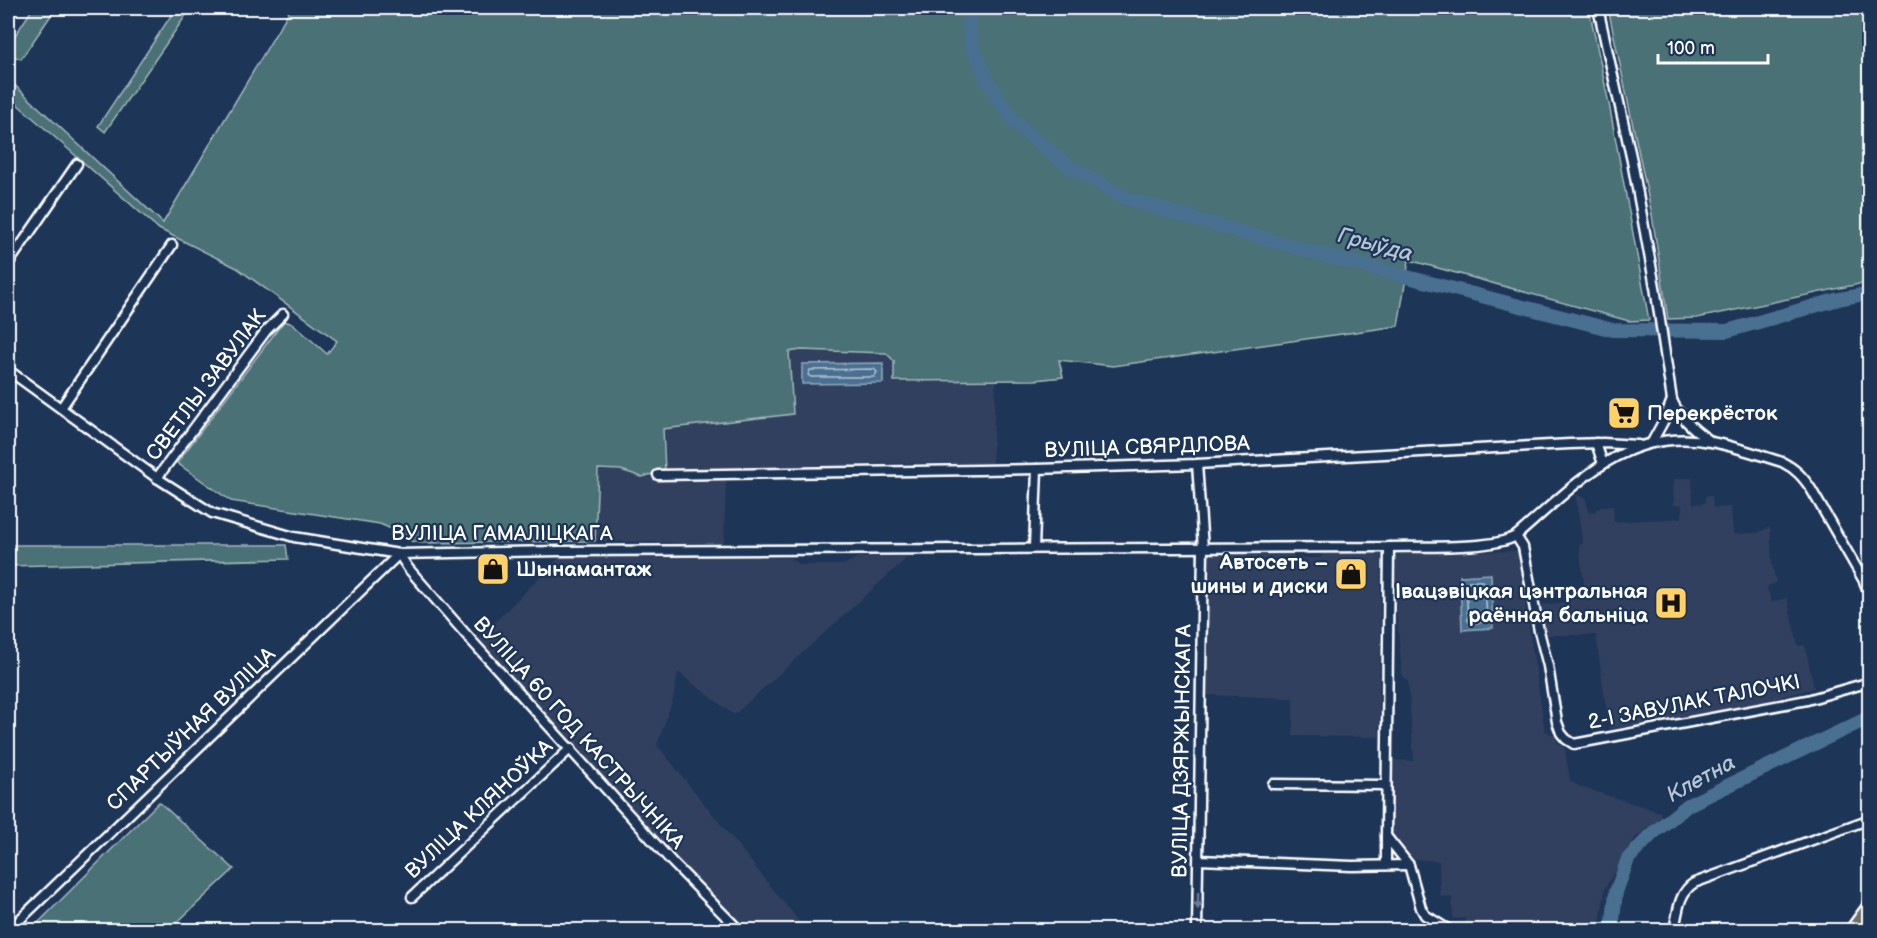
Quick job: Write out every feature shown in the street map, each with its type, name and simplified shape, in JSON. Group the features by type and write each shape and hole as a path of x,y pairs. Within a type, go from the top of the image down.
{"main road":[{"path":"1851,930 1869,904"}],"street":[{"path":"1598,8 1632,161 1672,400 1676,410 1685,420 1711,442"},
{"path":"8,264 78,164"},
{"path":"61,408 172,245"},
{"name":"СВЕТЛЫ ЗАВУЛАК","path":"157,478 266,331 283,314"},
{"name":"ВУЛІЦА ГАМАЛІЦКАГА","path":"8,370 157,478 212,513 294,537 399,554 759,550"},
{"path":"1652,442 1672,400"},
{"name":"ВУЛІЦА СВЯРДЛОВА","path":"658,475 1197,464 1596,443 1638,445 1677,438 1711,442 1793,467 1811,489 1866,580 1869,596"},
{"path":"1596,443 1603,464"},
{"name":"ВУЛІЦА СВЯРДЛОВА","path":"759,550 1389,547 1488,544 1507,541 1516,536 1584,478 1603,464 1638,445"},
{"name":"ВУЛІЦА ДЗЯРЖЫНСКАГА","path":"1197,464 1203,548 1197,930"},
{"path":"1034,548 1037,469"},
{"name":"2-І ЗАВУЛАК ТАЛОЧКІ","path":"1516,536 1523,547 1526,560 1557,722 1561,733 1574,744 1807,700 1869,682"},
{"path":"1386,865 1389,547"},
{"name":"ВУЛІЦА 60 ГОД КАСТРЫЧНІКА","path":"399,554 408,568 470,639 673,863 739,930"},
{"name":"СПАРТЫЎНАЯ ВУЛІЦА","path":"9,930 399,554"},
{"name":"ВУЛІЦА КЛЯНОЎКА","path":"412,897 571,748"},
{"path":"1273,784 1385,785"},
{"path":"1674,930 1685,889 1694,883 1869,819"},
{"path":"1386,836 1409,865 1425,915 1449,930"},
{"path":"1198,860 1352,866 1409,865"}],"shaded area":[{"path":"801,350 886,353 894,361 894,381 996,380 992,463 906,463 665,471 663,429 793,414 789,352"},
{"path":"598,469 621,470 642,477 726,479 724,544 595,541"},
{"name":"Івацэвіцкая цэнтральная раённая бальніца","path":"1692,478 1693,504 1705,503 1705,496 1712,496 1713,508 1731,507 1733,534 1757,533 1770,527 1772,564 1776,582 1767,587 1771,602 1787,598 1798,646 1805,645 1814,688 1752,705 1609,729 1596,635 1546,635 1541,605 1568,602 1569,590 1585,590 1579,545 1583,544 1575,494 1586,499 1588,512 1596,511 1596,508 1600,509 1600,506 1613,506 1614,522 1682,518 1682,505 1674,505 1673,479"},
{"path":"1517,551 1545,731 1556,736 1557,742 1565,750 1570,781 1581,787 1660,812 1661,817 1635,838 1605,888 1599,930 1465,930 1465,918 1453,919 1452,897 1440,896 1439,861 1412,859 1392,835 1390,827 1391,760 1414,761 1408,681 1402,676 1392,560 1395,556 1402,554"},
{"path":"585,553 790,558 799,565 843,565 859,557 908,557 734,715 678,672 673,699 657,745 806,930 745,930 689,874 478,639 561,556"},
{"path":"1213,553 1293,554 1294,558 1320,558 1323,554 1381,554 1379,737 1293,736 1293,698 1207,695 1207,559"}],"green space":[{"path":"33,8 56,8 21,59 10,54 8,46"},
{"path":"176,8 191,8 105,132 98,126"},
{"path":"291,8 1589,8 1649,320 1629,321 1409,260 1398,326 1113,366 1059,360 1063,377 1035,380 894,381 894,361 886,353 801,350 789,352 793,414 663,429 665,471 642,477 621,470 598,469 595,541 421,543 411,541 405,535 380,524 231,501 177,463 284,321 293,324 327,354 337,341 237,268 159,229 8,96 8,79 163,223"},
{"path":"1608,8 1869,8 1869,282 1697,318 1668,319 1652,215"},
{"path":"8,545 286,545 288,559 8,566"},
{"path":"159,802 234,869 169,930 31,930"}],"water":[{"path":"883,363 883,383 802,384 802,364"},
{"path":"1491,574 1493,628 1462,630 1460,576"}],"waterway":[{"name":"Грыўда","path":"967,8 972,45 989,83 1015,123 1066,164 1123,197 1326,256 1613,330 1727,331 1839,299 1870,293"},
{"name":"Клетна","path":"1612,930 1616,892 1628,859 1653,833 1688,805 1870,717"}],"place":[{"name":"Перекрёсток","path":"1624,413"},
{"name":"Шынамантаж","path":"493,569"},
{"name":"Автосеть – шины и диски","path":"1351,574"},
{"name":"Івацэвіцкая цэнтральная раённая бальніца","path":"1671,603"}]}
